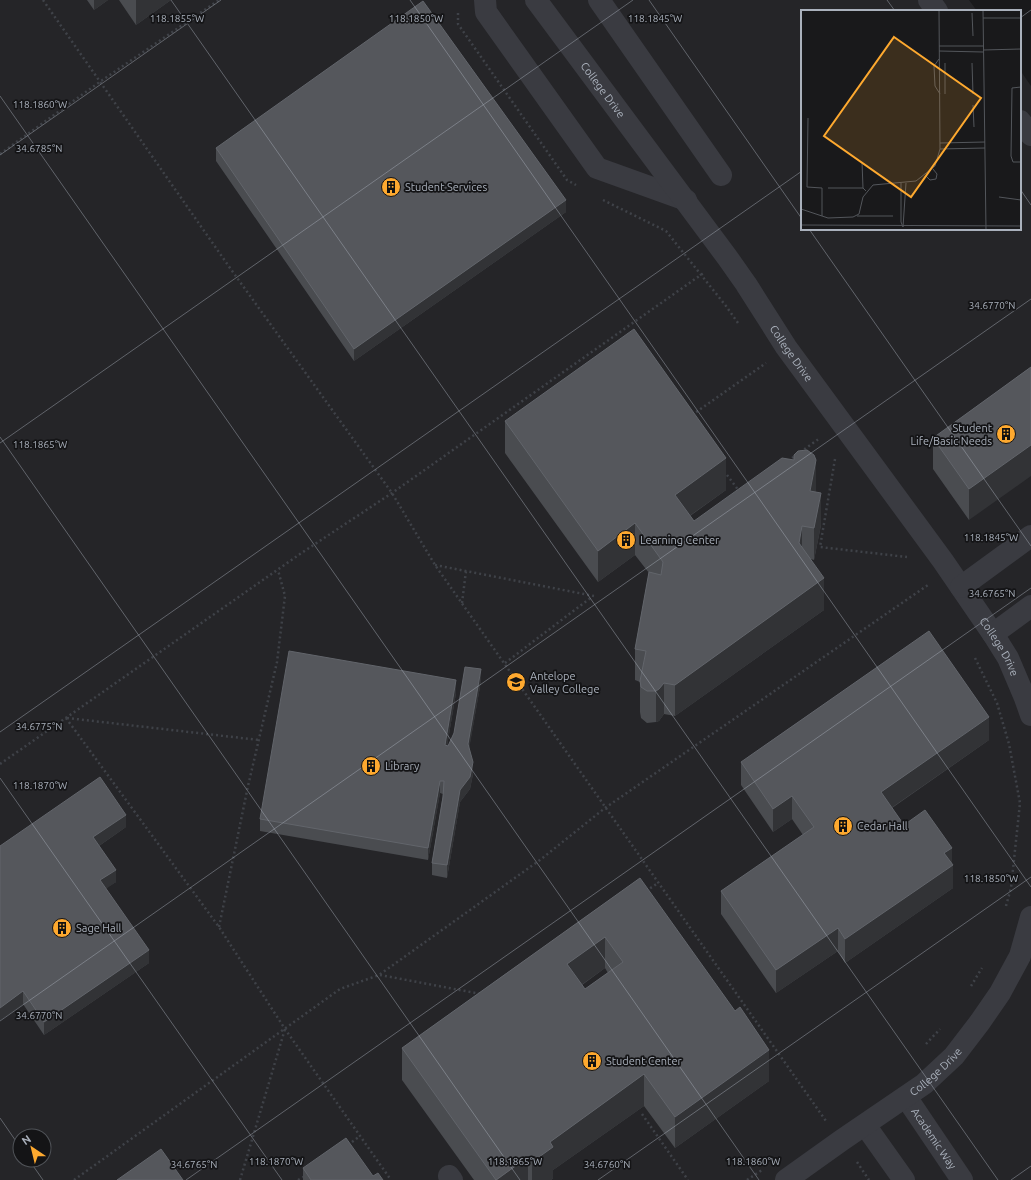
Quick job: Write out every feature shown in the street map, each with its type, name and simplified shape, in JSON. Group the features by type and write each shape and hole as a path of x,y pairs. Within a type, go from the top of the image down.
{"lane":[{"path":"485,0 486,12 597,168 686,200"},
{"name":"College Drive","path":"536,0 686,200 746,284 786,347 943,561 1008,658 1031,715"},
{"path":"599,0 721,175"},
{"path":"928,0 936,10"},
{"path":"1021,122 1031,135"},
{"path":"961,587 1031,536"},
{"path":"993,634 1031,606"},
{"name":"College Drive","path":"786,1180 924,1084 954,1056 1000,993 1017,962 1030,925"},
{"name":"Academic Way","path":"906,1097 962,1180"},
{"path":"865,1125 904,1180"}],"path":[{"path":"43,0 101,81 230,268 392,493 435,565 605,808 869,1180"},
{"path":"0,154 101,81 219,0"},
{"path":"458,8 458,24 488,68 567,180 581,188"},
{"path":"602,199 666,231 726,306 739,325"},
{"path":"0,764 278,570 392,493 727,257"},
{"path":"688,418 766,363 762,357"},
{"path":"816,432 824,443"},
{"path":"783,464 820,438"},
{"path":"831,453 840,465"},
{"path":"835,458 820,547 908,557 904,551"},
{"path":"723,468 740,493"},
{"path":"435,565 594,596 505,663"},
{"path":"219,927 277,662 285,596 278,570"},
{"path":"462,603 466,571"},
{"path":"924,579 932,591"},
{"path":"74,1180 340,988 379,975 540,860 605,808 928,585"},
{"path":"975,657 996,703 1009,744 1020,802 1011,888 1005,909"},
{"path":"66,718 259,740"},
{"path":"66,718 219,927 285,1029 391,1180"},
{"path":"645,892 658,883"},
{"path":"968,992 983,965"},
{"path":"379,975 488,995"},
{"path":"926,1044 941,1028"},
{"path":"240,1180 285,1029"},
{"path":"642,1114 688,1180"},
{"path":"342,1149 360,1136"},
{"path":"298,1180 311,1171"}],"shaded area":[{"name":"Antelope Valley College","path":"0,0 969,0 976,10 801,10 801,230 1021,230 1021,71 1031,86 1031,1180 0,1180"}],"building":[{"name":"Student Services","path":"423,1 566,200 354,349 216,148"},
{"name":"Learning Center","path":"634,329 726,458 675,495 694,521 782,458 794,460 794,455 798,451 807,450 814,455 816,460 810,491 821,493 814,528 802,526 799,543 824,578 675,685 664,683 656,691 647,691 641,687 640,681 646,651 635,649 649,572 661,575 663,562 635,523 598,551 505,421"},
{"path":"1031,367 1031,445 969,489 933,438"},
{"name":"Cedar Hall","path":"929,631 989,717 881,792 904,825 925,810 952,848 944,853 953,865 845,939 838,928 776,970 721,891 814,827 792,796 773,809 741,762"},
{"name":"Library","path":"289,651 456,680 445,745 448,746 454,733 465,667 481,669 468,744 473,762 470,777 460,790 447,865 432,863 443,797 444,781 440,781 428,848 260,819"},
{"name":"Sage Hall","path":"100,777 126,815 93,837 116,870 100,880 149,950 44,1022 23,991 0,1008 0,846"},
{"name":"Student Center","path":"640,878 735,1011 740,1007 769,1050 675,1117 644,1074 550,1142 553,1147 532,1162 528,1157 496,1180 402,1048","holes":["605,937 623,962 585,989 567,964"]},
{"path":"346,1138 373,1176 378,1173 383,1180 311,1180 303,1168"},
{"path":"161,1149 183,1180 117,1180"}],"place":[{"name":"Student Services","path":"391,187"},
{"name":"Student Life/Basic Needs","path":"1006,434"},
{"name":"Learning Center","path":"626,540"},
{"name":"Antelope Valley College","path":"516,682"},
{"name":"Library","path":"371,766"},
{"name":"Cedar Hall","path":"843,826"},
{"name":"Sage Hall","path":"62,928"},
{"name":"Student Center","path":"592,1061"}]}
